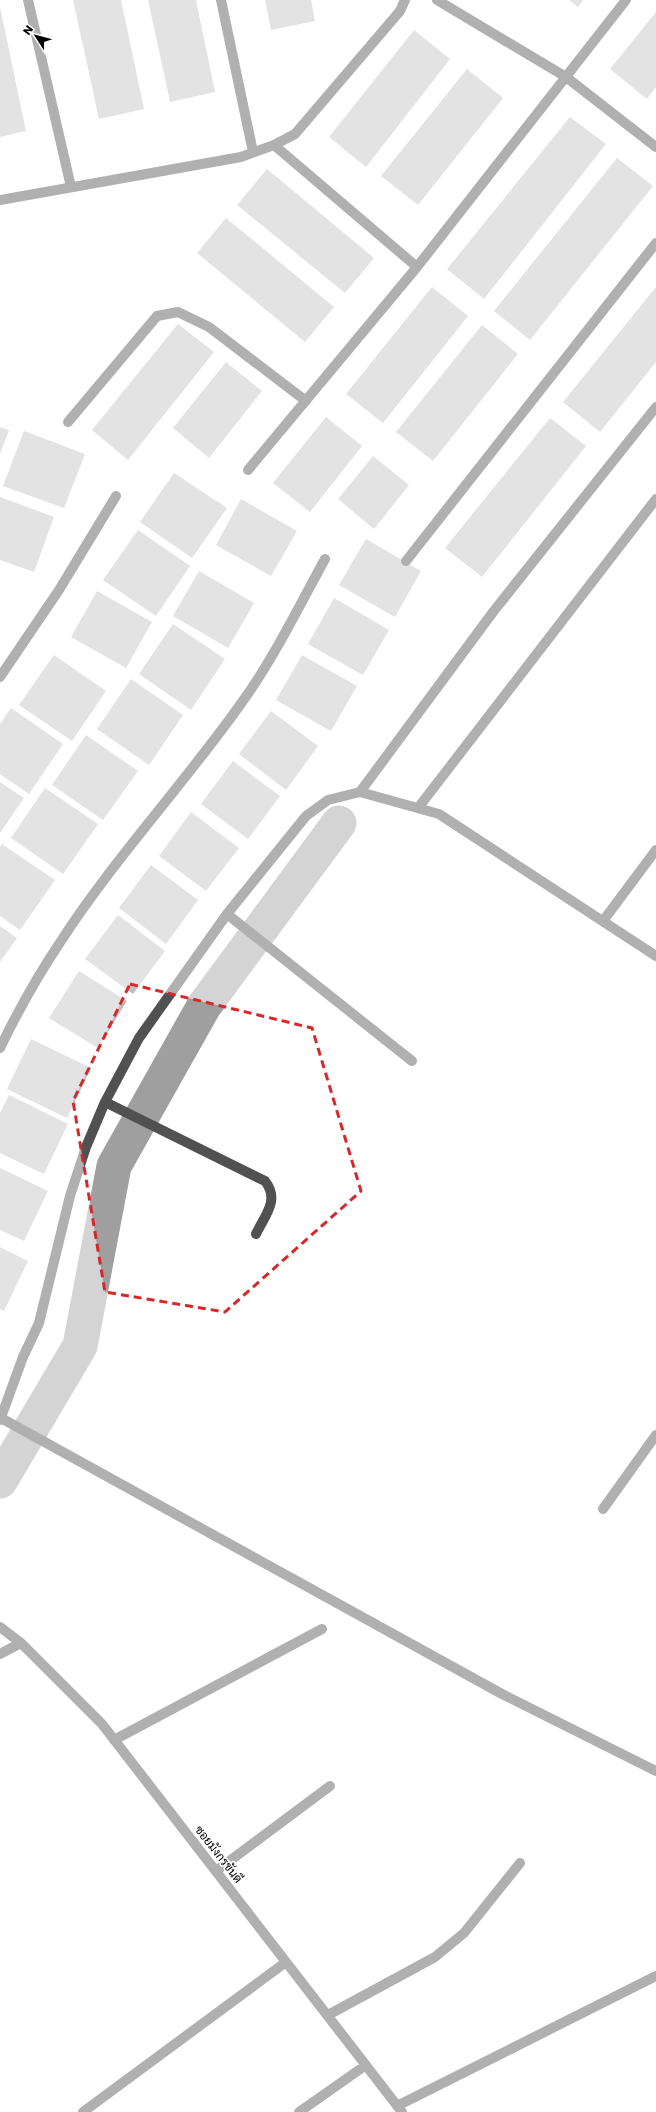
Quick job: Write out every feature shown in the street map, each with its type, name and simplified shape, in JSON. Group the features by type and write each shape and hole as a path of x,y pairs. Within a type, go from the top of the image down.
{"street":[{"path":"28,0 71,187"},
{"path":"222,0 253,152"},
{"path":"0,200 241,157 274,145 295,134 400,11 405,0"},
{"path":"437,0 566,77 656,147"},
{"path":"248,470 417,267 626,0"},
{"path":"274,145 417,267"},
{"path":"406,561 656,243"},
{"path":"68,422 157,316 178,312 209,327 306,401"},
{"path":"360,792 493,612 656,407"},
{"path":"0,677 59,590 116,496"},
{"path":"418,808 656,499"},
{"path":"0,1048 4,1032 62,940 126,851 236,711 256,681 325,559"},
{"path":"656,956 439,814 360,792 328,800 306,816 227,914 139,1038 105,1102 86,1147 70,1196 39,1323 23,1357 1,1419 502,1694 656,1771"},
{"path":"603,921 656,850"},
{"path":"227,914 412,1061"},
{"path":"105,1102 266,1181 272,1190 273,1198 256,1234"},
{"path":"603,1509 656,1435"},
{"name":"ซอยมังกรขันดี","path":"0,1626 21,1643 102,1724 400,2109"},
{"path":"114,1740 322,1629"},
{"path":"0,1654 21,1643"},
{"path":"216,1871 330,1786"},
{"path":"328,2015 435,1957 464,1933 520,1863"},
{"path":"83,2112 286,1962"},
{"path":"400,2109 656,1976"},
{"path":"299,2112 366,2065"}],"highlighted area":[{"path":"130,984 312,1028 361,1191 225,1312 105,1292 73,1101"}],"building":[{"path":"73,0 121,0 144,109 99,119"},
{"path":"148,0 196,0 215,92 170,102"},
{"path":"265,0 311,0 315,21 271,30"},
{"path":"569,0 583,0 578,7"},
{"path":"0,7 26,131 0,137"},
{"path":"656,12 656,87 647,99 610,69"},
{"path":"414,30 450,59 366,167 329,137"},
{"path":"467,69 503,98 418,205 381,176"},
{"path":"570,117 606,144 484,299 447,269"},
{"path":"617,158 653,186 530,340 494,311"},
{"path":"267,169 374,258 345,293 237,205"},
{"path":"226,218 334,307 305,342 197,253"},
{"path":"432,287 468,316 383,423 346,394"},
{"path":"656,287 656,362 600,432 563,402"},
{"path":"178,324 214,352 128,460 92,430"},
{"path":"482,325 518,354 433,461 396,432"},
{"path":"226,362 262,391 209,458 173,428"},
{"path":"326,417 362,446 310,512 273,483"},
{"path":"550,418 586,446 482,577 445,548"},
{"path":"0,427 9,430 0,454"},
{"path":"24,431 85,454 64,508 3,486"},
{"path":"373,456 409,485 374,529 338,499"},
{"path":"174,473 227,508 192,558 140,522"},
{"path":"0,497 54,517 34,572 0,560"},
{"path":"241,499 297,531 271,576 216,545"},
{"path":"138,530 190,566 156,616 103,580"},
{"path":"366,539 421,571 395,617 339,585"},
{"path":"199,571 254,603 228,648 173,616"},
{"path":"97,591 152,622 126,668 71,637"},
{"path":"334,598 389,630 363,675 308,644"},
{"path":"173,624 225,659 191,710 139,674"},
{"path":"54,655 106,691 72,741 19,705"},
{"path":"302,655 357,686 331,731 276,700"},
{"path":"131,679 183,715 149,765 97,729"},
{"path":"11,708 63,744 29,794 0,774 0,724"},
{"path":"271,711 318,746 286,790 239,754"},
{"path":"86,735 138,771 103,820 52,785"},
{"path":"233,761 280,796 248,839 201,804"},
{"path":"0,782 24,798 0,833"},
{"path":"45,788 98,824 63,874 11,838"},
{"path":"191,812 239,848 206,891 159,856"},
{"path":"2,844 55,880 20,930 0,916 0,847"},
{"path":"151,865 198,900 166,944 119,908"},
{"path":"118,915 165,951 133,994 85,959"},
{"path":"0,926 17,938 0,962"},
{"path":"79,971 127,1001 98,1048 49,1018"},
{"path":"31,1039 91,1068 67,1118 7,1089"},
{"path":"9,1095 68,1124 44,1174 0,1153 0,1113"},
{"path":"0,1168 48,1191 24,1241 0,1230"},
{"path":"0,1247 28,1261 4,1311 0,1309"}],"waterway":[{"path":"0,1481 80,1346 114,1166 204,1006 339,823"}]}
